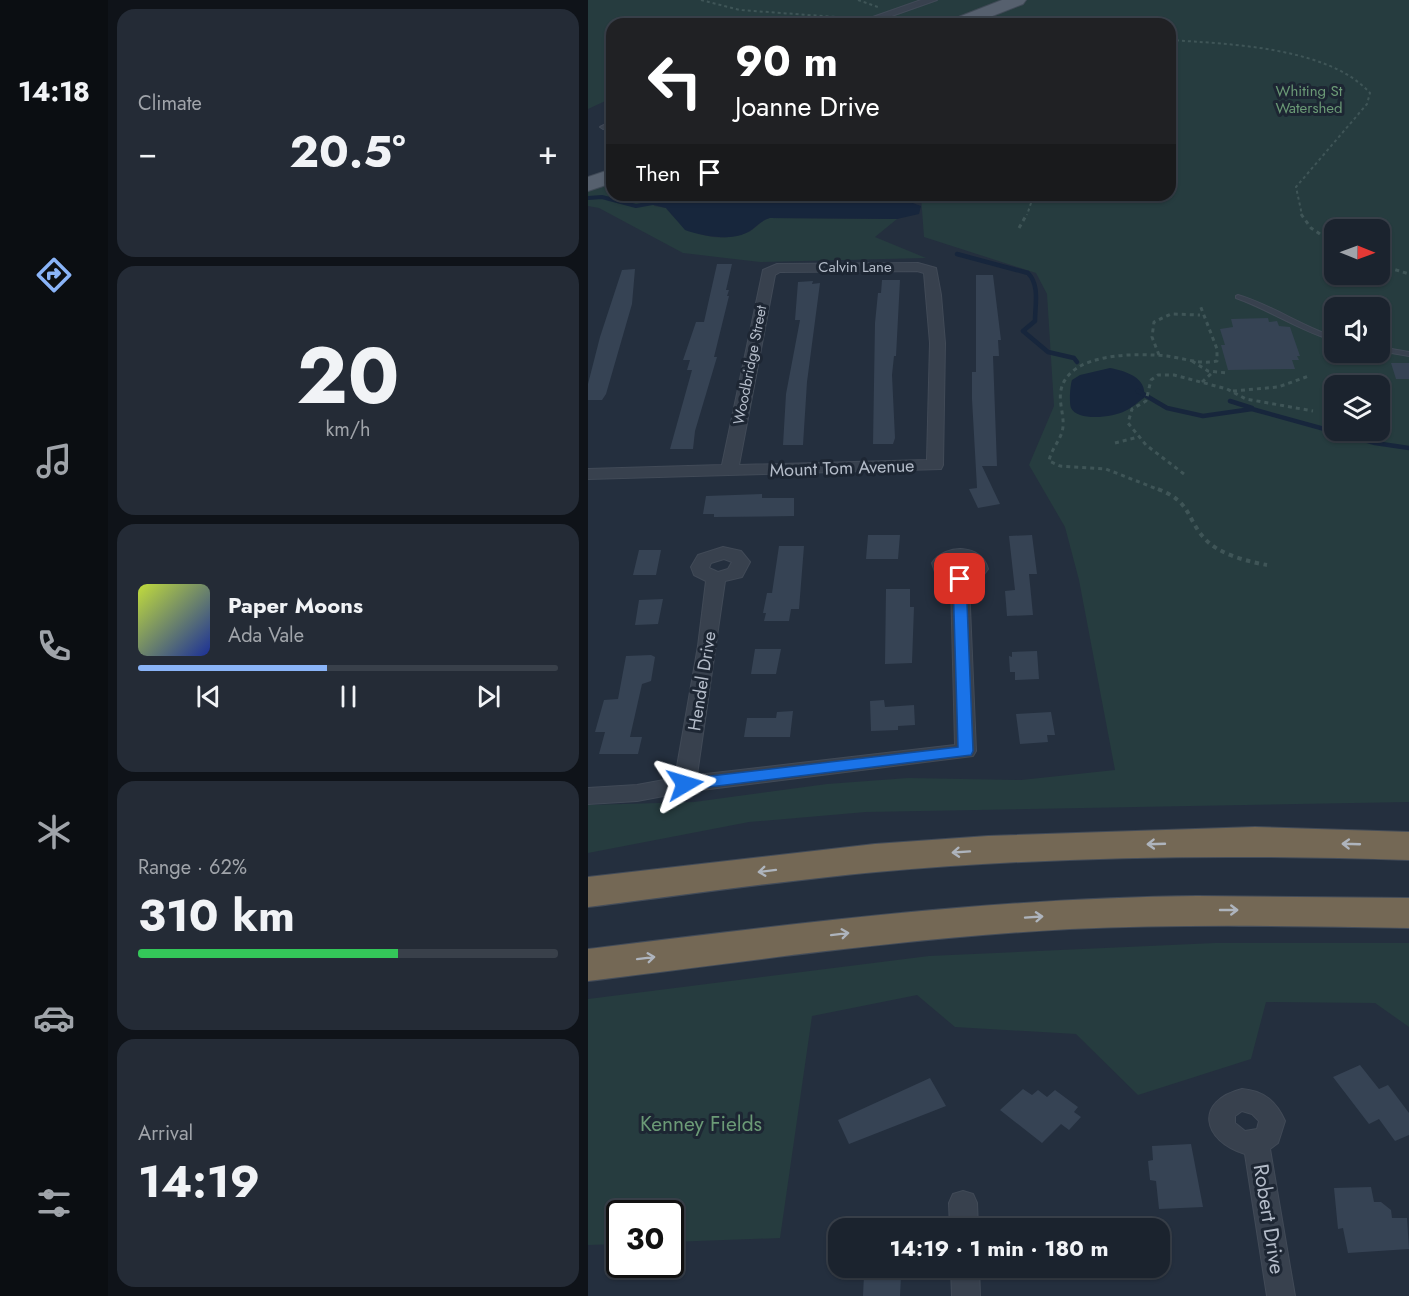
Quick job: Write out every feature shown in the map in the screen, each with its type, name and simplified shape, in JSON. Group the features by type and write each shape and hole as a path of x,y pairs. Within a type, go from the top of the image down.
{"highway":[{"path":"588,892 875,858 988,850 1255,841 1409,846"},
{"path":"588,965 884,928 1069,914 1229,909 1409,913"}],"main road":[{"path":"973,18 1017,0"},
{"path":"588,185 606,178"}],"street":[{"path":"874,18 932,0"},
{"name":"Calvin Lane","path":"780,268 918,267 929,270"},
{"name":"Woodbridge Street","path":"729,471 768,273 780,268"},
{"name":"Mount Tom Avenue","path":"588,474 935,465 937,345 935,301 929,270"},
{"name":"Hendel Drive","path":"685,784 708,646 716,578"},
{"path":"588,796 637,793 685,784 966,751 960,579"},
{"name":"Robert Drive","path":"1256,1143 1281,1296"},
{"path":"965,1278 966,1296"}],"lane":[{"path":"1238,297 1263,306 1297,326 1324,335"},
{"path":"1390,351 1409,354"}],"path":[{"path":"701,0 740,10 821,18"},
{"path":"892,12 925,18"},
{"path":"1176,41 1262,50 1311,60 1345,72 1368,87 1370,93 1367,104 1296,188 1297,209 1302,219 1324,237"},
{"path":"1019,228 1032,206 1027,201"},
{"path":"1390,268 1409,274"},
{"path":"1200,305 1201,314 1216,345 1218,358 1210,363 1159,355 1093,359 1072,372 1061,389 1059,404 1063,430 1052,448 1049,461 1060,466 1106,469 1170,494 1185,505 1206,541 1240,560 1267,566"},
{"path":"1159,355 1152,337 1154,322 1172,314 1196,317 1201,314"},
{"path":"1186,358 1212,374 1227,374"},
{"path":"1184,474 1129,426 1131,411 1147,399 1152,379 1162,374 1182,375 1246,399 1313,411"},
{"path":"1203,382 1212,374"},
{"path":"1232,392 1278,387 1309,376"},
{"path":"1115,443 1139,437"}],"green space":[{"name":"Whiting St Watershed","path":"588,0 1409,0 1409,802 866,812 749,822 588,853 588,805 694,802 827,784 908,778 1021,780 1115,770 1079,580 1065,527 1029,465 1054,406 1047,294 1036,273 924,237 921,201 1176,201 1176,18 606,18 606,101 588,109"},
{"path":"601,186 606,187 606,201 653,201 654,206 666,208 682,224 712,237 746,233 769,218 897,219 875,237 926,258 760,262 683,253 599,208 588,206 588,191"},
{"name":"Kenney Fields","path":"1215,943 1409,943 1409,1027 1375,1003 1266,1002 1251,1059 1138,1095 1076,1034 955,1027 917,995 812,1016 780,1238 684,1242 684,1200 606,1200 606,1244 588,1245 588,999 929,956"}],"water":[{"path":"651,201 892,201 910,202 921,206 919,214 897,219 770,218 746,233 724,237 708,236 685,230 666,208 650,204"},
{"path":"1110,368 1123,371 1139,381 1143,385 1144,398 1128,410 1113,415 1088,417 1075,412 1070,402 1072,380 1080,375"}],"building":[{"path":"717,264 732,264 726,290 729,290 727,296 729,296 714,357 717,357 695,431 693,449 670,449 692,370 687,370 690,360 683,360 696,322 704,322"},
{"path":"635,269 632,304 606,394 602,400 588,400 588,384 600,337 622,270"},
{"path":"976,275 993,275 1001,340 998,340 999,356 993,356 997,466 982,466 1000,504 978,508 969,489 977,488 972,399 972,372 976,372"},
{"path":"882,280 900,280 896,356 894,356 892,375 895,438 893,444 873,444 875,323 878,293 881,293"},
{"path":"813,281 812,284 820,283 807,382 803,445 783,445 786,394 800,320 795,320 798,282"},
{"path":"1268,318 1269,322 1277,321 1279,326 1290,327 1300,356 1297,356 1299,360 1292,360 1295,369 1228,370 1221,345 1225,345 1220,329 1233,327 1231,319"},
{"path":"1391,363 1409,363 1409,379 1396,379"},
{"path":"762,494 762,498 794,498 794,516 714,517 714,514 703,514 706,496"},
{"path":"868,535 900,535 898,559 866,559"},
{"path":"1032,535 1037,574 1029,574 1033,615 1007,616 1005,591 1015,590 1009,536"},
{"path":"779,546 804,546 799,609 791,609 789,621 764,621 766,613 763,613 767,593 772,593"},
{"path":"639,550 661,550 656,575 633,575"},
{"path":"886,589 910,589 910,607 914,607 912,663 885,664"},
{"path":"663,599 658,624 635,625 639,600"},
{"path":"755,649 781,649 776,674 751,674"},
{"path":"1037,651 1039,679 1015,680 1015,672 1010,672 1009,656 1012,657 1012,652"},
{"path":"651,655 655,657 651,681 642,684 630,737 642,737 638,754 599,754 605,732 595,732 604,700 618,699 626,656"},
{"path":"884,700 885,707 914,705 915,725 898,726 898,730 871,731 870,701"},
{"path":"793,711 790,737 744,737 747,718 776,718 777,712"},
{"path":"1051,712 1055,735 1047,735 1048,742 1020,744 1016,714"},
{"path":"1360,1065 1379,1089 1388,1085 1409,1113 1409,1135 1395,1141 1379,1119 1369,1124 1333,1077"},
{"path":"930,1078 946,1106 849,1144 838,1120"},
{"path":"1023,1089 1032,1095 1038,1090 1047,1097 1055,1090 1078,1107 1074,1112 1081,1117 1069,1130 1061,1124 1042,1143 1000,1110"},
{"path":"1191,1144 1203,1207 1159,1209 1156,1181 1150,1180 1148,1161 1153,1160 1152,1146"},
{"path":"1371,1187 1374,1202 1381,1202 1391,1210 1392,1218 1407,1218 1409,1249 1348,1253 1343,1228 1338,1229 1334,1188"},
{"path":"864,1278 901,1278 900,1296 863,1296"}],"waterway":[{"path":"588,198 606,198"},
{"path":"617,201 636,206 658,202"},
{"path":"957,254 1028,273 1035,289 1035,321 1023,331 1048,352 1074,358 1077,362"},
{"path":"1138,391 1167,408 1203,416 1252,409 1375,443 1409,448"},
{"path":"1230,401 1252,408"}],"route":[{"path":"685,784 966,751 960,579"}]}
